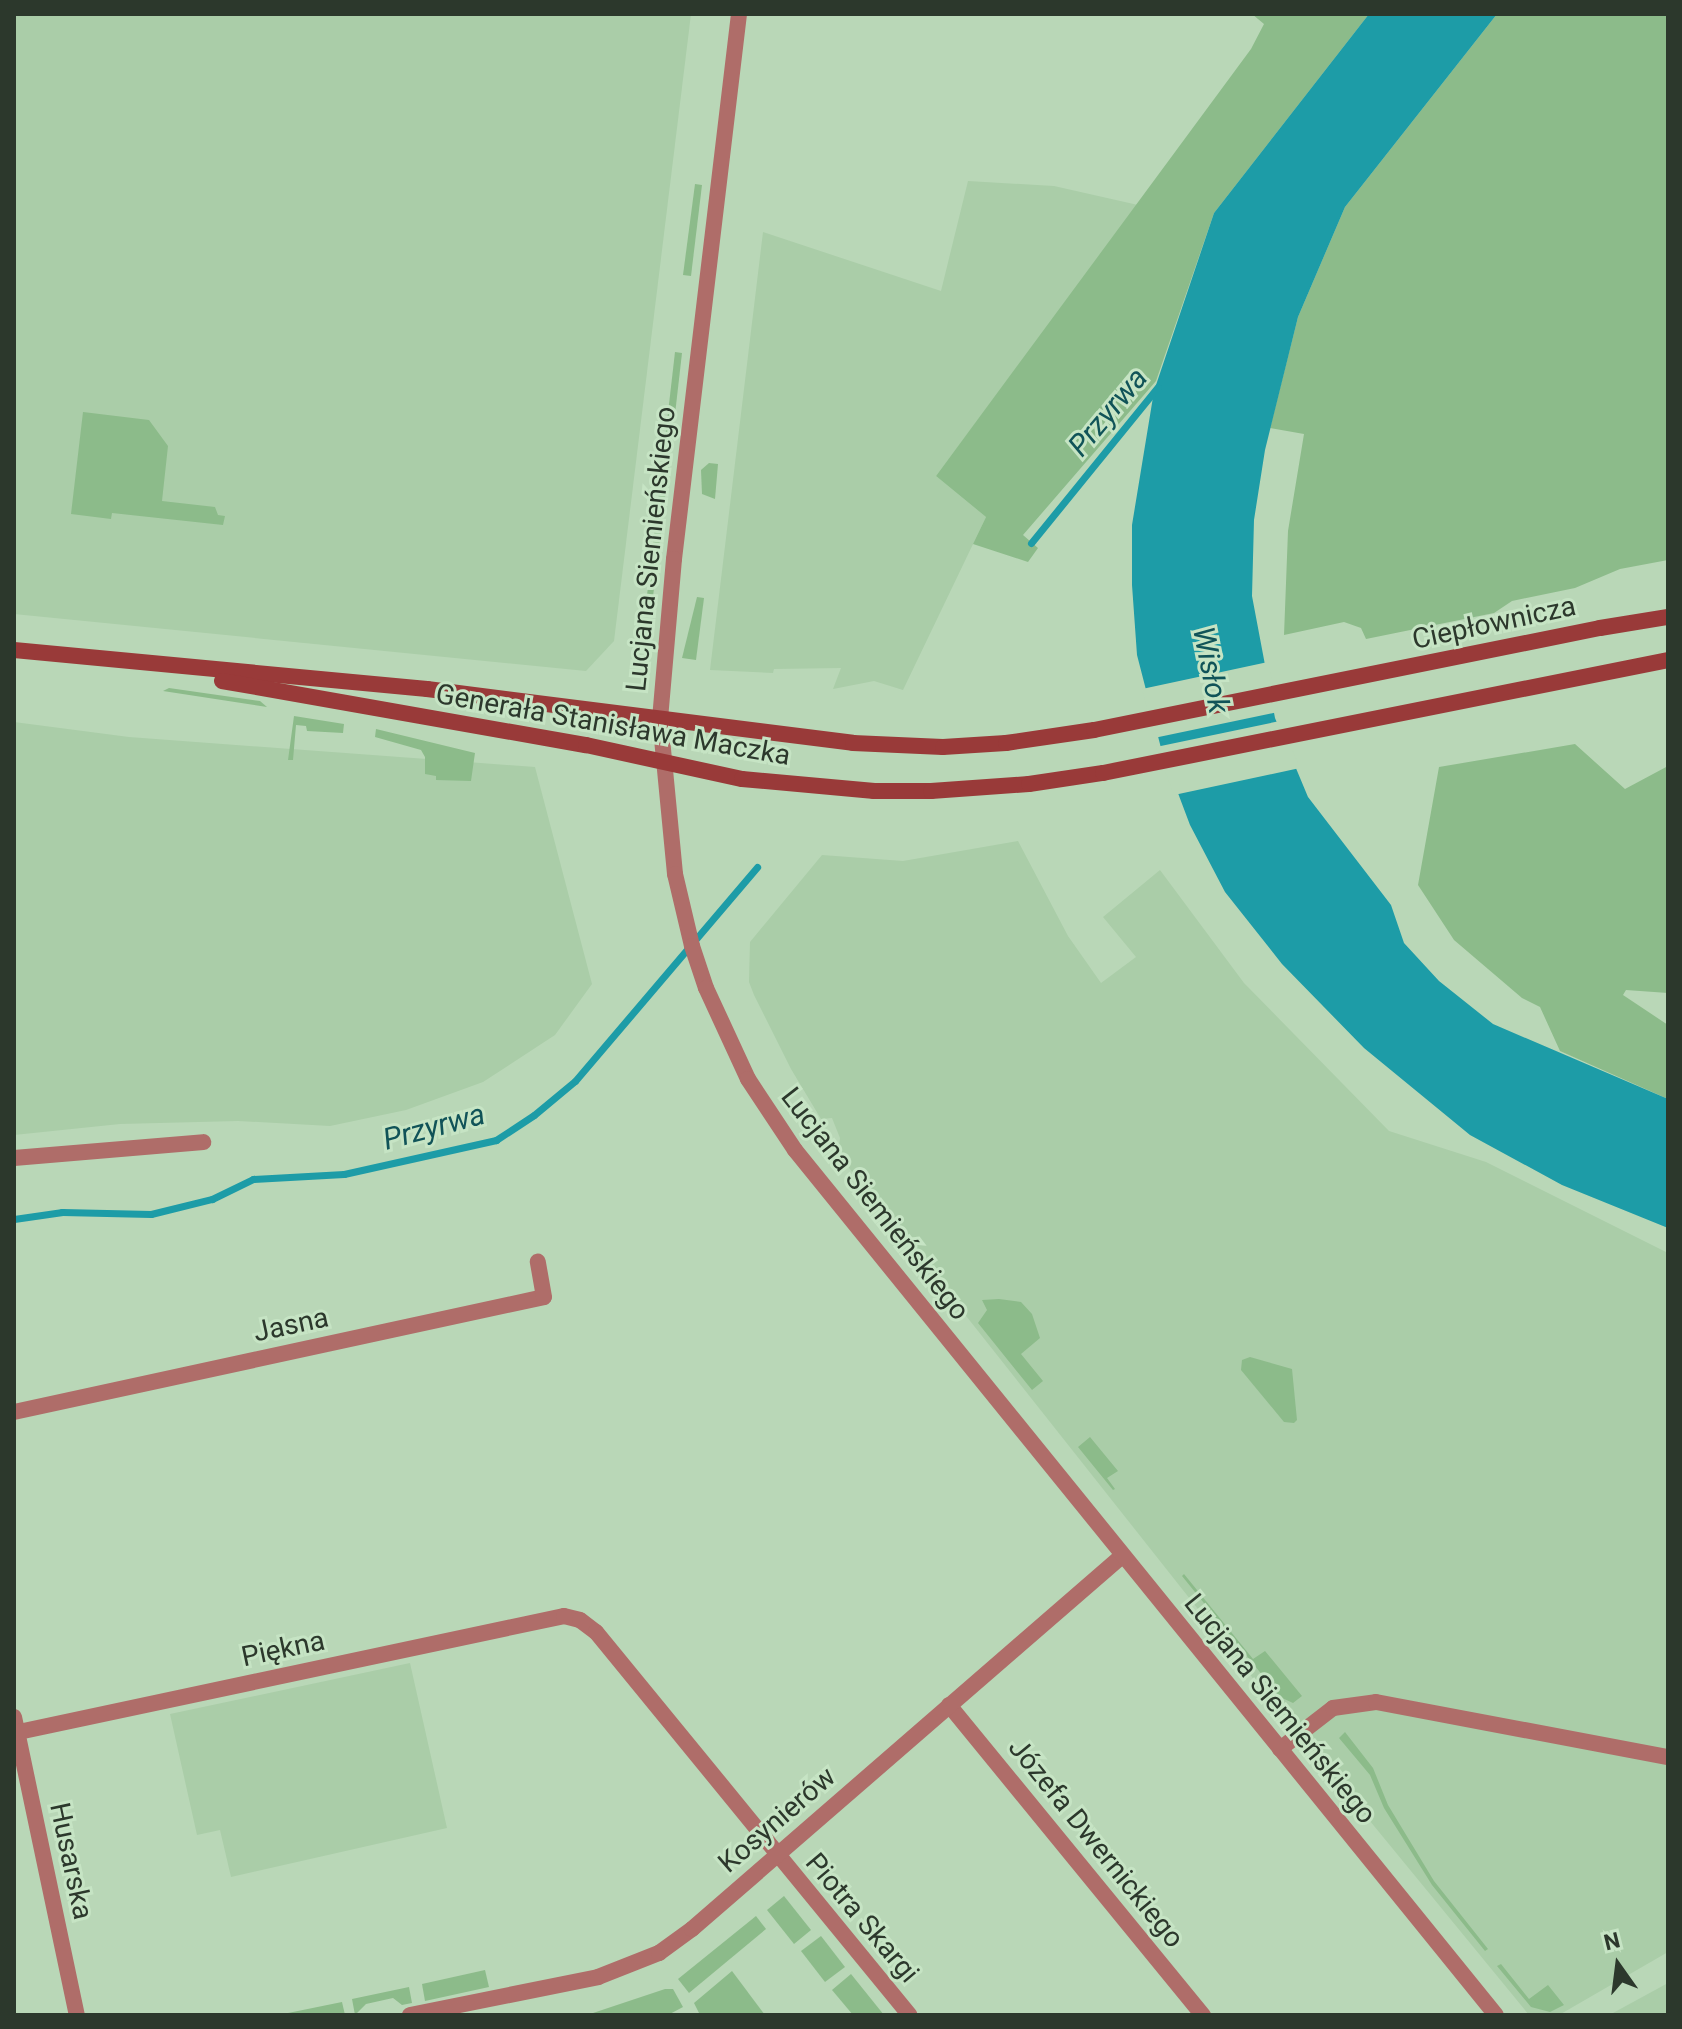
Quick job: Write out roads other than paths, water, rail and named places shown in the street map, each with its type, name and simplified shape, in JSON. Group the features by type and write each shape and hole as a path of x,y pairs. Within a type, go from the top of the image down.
{"main road":[{"name":"Ciepłownicza","path":"1094,730 1668,617"},
{"name":"Generała Stanisława Maczka","path":"14,650 427,689 853,743 943,747 1006,743 1094,730"},
{"name":"Generała Stanisława Maczka","path":"118,662 586,745 742,779 874,791 1000,787 1103,773 1668,660"}],"street":[{"name":"Lucjana Siemieńskiego","path":"739,14 674,559 660,718 675,874 702,975 727,1039 776,1125 1496,2015"},
{"path":"14,1158 203,1142"},
{"name":"Jasna","path":"14,1412 544,1297 538,1262"},
{"name":"Kosynierów","path":"410,2015 630,1967 659,1953 692,1929 1122,1556"},
{"name":"Piękna","path":"15,1728 564,1616"},
{"name":"Piotra Skargi","path":"564,1616 580,1620 596,1632 909,2015"},
{"path":"1280,1749 1333,1708 1376,1702 1668,1757"},
{"name":"Józefa Dwernickiego","path":"949,1705 1203,2015"},
{"name":"Husarska","path":"15,1728 77,2015"}],"water":[{"name":"Wisłok","path":"1369,14 1497,14 1345,207 1298,317 1265,450 1254,520 1252,596 1275,718 1308,797 1391,905 1404,943 1439,981 1493,1024 1668,1099 1668,1228 1562,1185 1470,1135 1364,1048 1282,964 1225,892 1190,825 1161,748 1137,655 1132,525 1154,391 1214,213"}],"waterway":[{"name":"Przyrwa","path":"1031,543 1158,387"},
{"name":"Przyrwa","path":"14,1219 62,1212 151,1214 212,1199 253,1179 344,1174 496,1140 534,1115 575,1081 757,867"}]}
